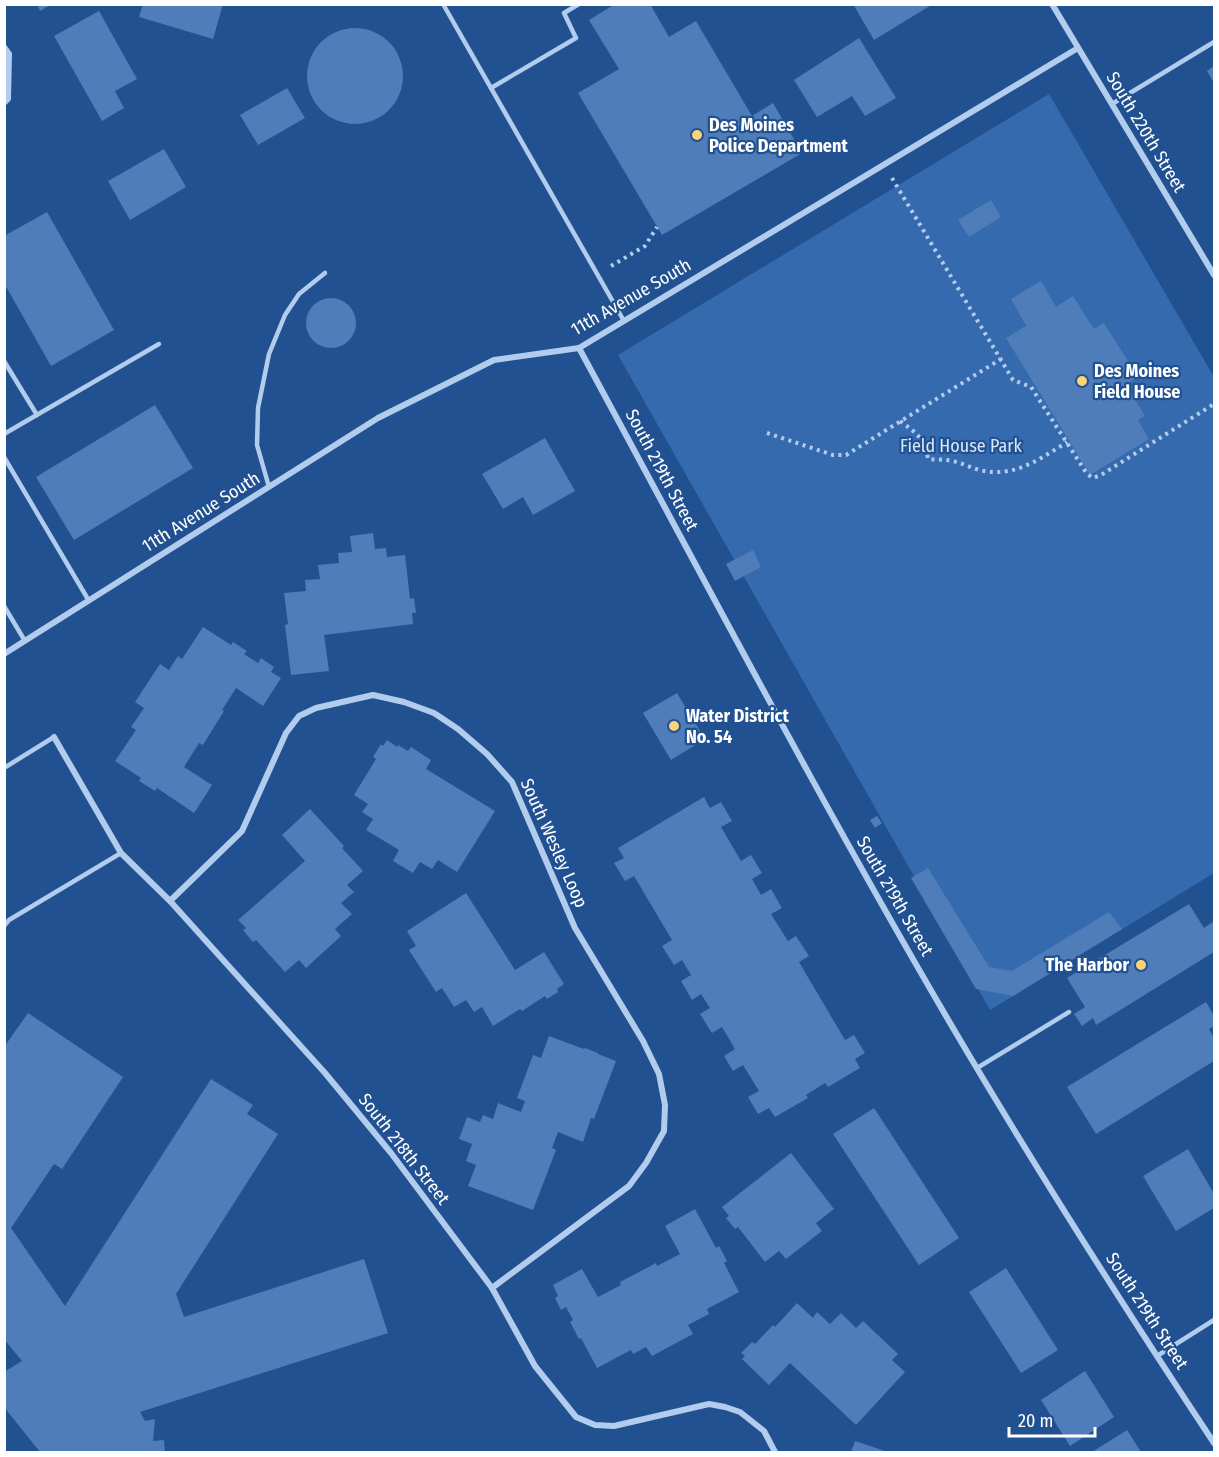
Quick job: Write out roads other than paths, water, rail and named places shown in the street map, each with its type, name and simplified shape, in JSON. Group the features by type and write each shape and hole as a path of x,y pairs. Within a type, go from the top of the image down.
{"street":[{"name":"South 220th Street","path":"1052,4 1215,275"},
{"path":"4,47 9,54 9,65 8,99 4,103"},
{"name":"11th Avenue South","path":"4,654 378,418 494,360 579,348 1078,48"},
{"name":"South 219th Street","path":"579,348 842,834 977,1068 1053,1193 1215,1443"},
{"name":"South Wesley Loop","path":"170,901 242,831 286,733 299,716 316,708 373,695 404,702 434,713 488,754 512,782 575,928 644,1041 659,1074 666,1105 664,1131 646,1163 629,1186 492,1288"},
{"name":"South 218th Street","path":"54,737 121,853 170,901 325,1073 391,1153 492,1288 535,1366 576,1417 595,1425 614,1426 709,1404 740,1412 764,1431 775,1452"}],"lane":[{"path":"443,4 624,321"},
{"path":"491,88 576,38 564,13 579,4"},
{"path":"1112,104 1215,42"},
{"path":"269,487 257,446 258,408 268,354 285,315 299,294 324,273"},
{"path":"4,434 159,344"},
{"path":"4,361 37,415"},
{"path":"4,457 89,601"},
{"path":"4,606 25,641"},
{"path":"4,768 54,737"},
{"path":"4,926 9,920 121,853"},
{"path":"977,1068 1069,1012"},
{"path":"1157,1356 1215,1320"}],"place":[{"name":"Des Moines Police Department","path":"697,135"},
{"name":"Des Moines Field House","path":"1082,381"},
{"name":"Water District No. 54","path":"674,726"},
{"name":"The Harbor","path":"1141,965"}],"park label":[{"name":"Field House Park","path":"961,446"}]}
